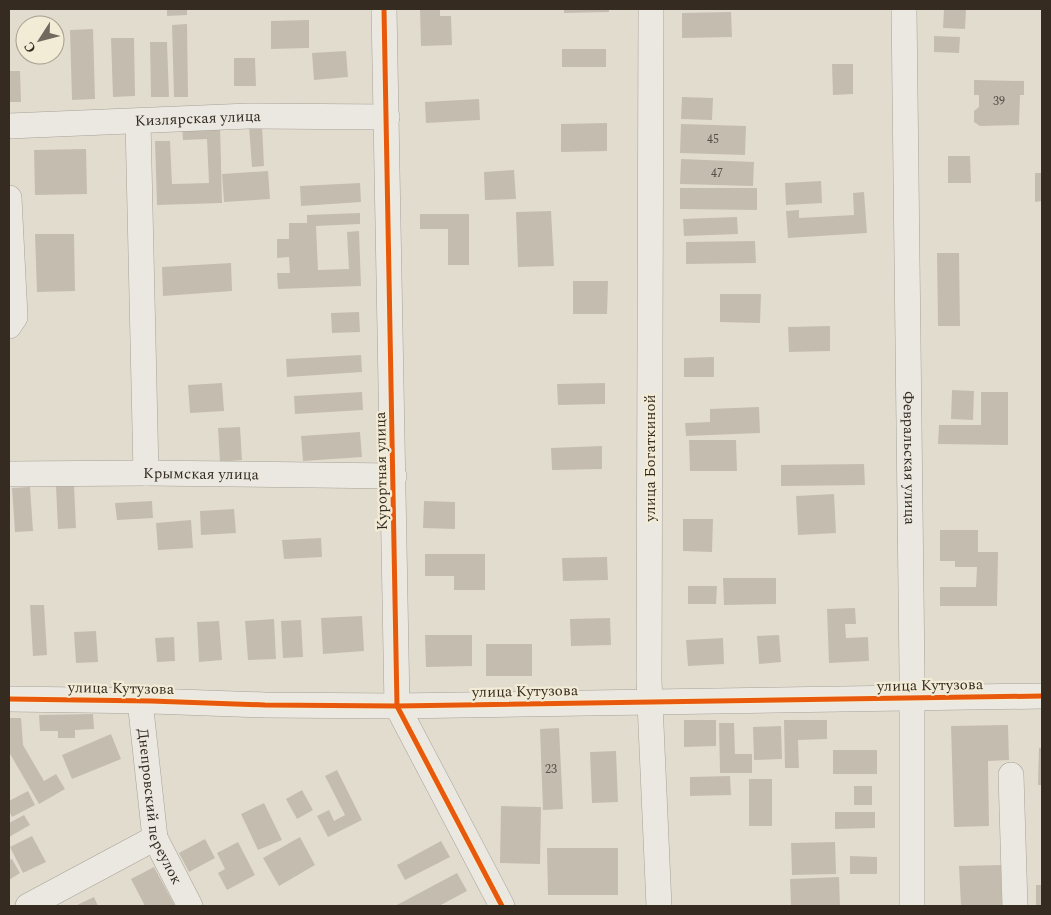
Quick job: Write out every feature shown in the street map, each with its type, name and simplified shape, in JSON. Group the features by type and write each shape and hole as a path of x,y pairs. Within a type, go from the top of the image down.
{"street":[{"name":"Курортная улица","path":"384,9 397,706 502,906"},
{"name":"улица Богаткиной","path":"651,9 649,701 659,906"},
{"name":"Февральская улица","path":"904,9 912,906"},
{"name":"Кизлярская улица","path":"9,126 249,116 387,118"},
{"path":"138,121 146,473"},
{"path":"9,198 15,317 9,326"},
{"name":"Крымская улица","path":"9,474 146,473 394,476"},
{"name":"улица Кутузова","path":"9,699 397,706 1042,696"},
{"name":"Днепровский переулок","path":"140,700 155,838 190,906"},
{"path":"1011,775 1015,906"},
{"path":"28,906 155,838"}],"building":[{"path":"167,9 187,9 187,15 167,16"},
{"path":"420,9 440,9 440,16 451,16 452,45 421,46"},
{"path":"564,9 609,9 609,12 564,13"},
{"path":"944,9 966,9 965,29 943,28"},
{"path":"731,12 732,37 682,38 682,13"},
{"path":"309,20 309,48 271,49 271,21"},
{"path":"187,24 188,97 174,97 172,25"},
{"path":"93,29 95,99 72,100 70,30"},
{"path":"934,36 960,37 959,53 934,52"},
{"path":"111,38 134,38 135,96 113,97"},
{"path":"150,42 167,42 169,97 151,97"},
{"path":"562,49 606,49 606,67 562,67"},
{"path":"346,51 348,77 314,80 312,53"},
{"path":"234,58 255,58 256,86 234,86"},
{"path":"832,64 853,64 853,94 833,95"},
{"path":"9,71 20,71 21,102 9,102"},
{"path":"974,80 1024,81 1024,95 1020,95 1019,125 980,126 974,122 974,111 979,107 979,95 974,95"},
{"path":"682,97 713,98 712,120 681,119"},
{"path":"479,99 480,120 426,123 425,102"},
{"path":"607,123 607,151 561,152 561,124"},
{"path":"681,124 746,126 745,155 680,153"},
{"path":"220,125 222,203 157,205 155,141 170,141 172,184 209,183 207,139 183,140 182,126"},
{"path":"262,125 264,166 252,167 249,126"},
{"path":"86,149 87,194 35,195 34,150"},
{"path":"948,156 970,156 971,183 948,183"},
{"path":"681,159 754,162 753,186 680,184"},
{"path":"514,170 516,199 485,200 484,172"},
{"path":"268,171 270,199 224,202 222,174"},
{"path":"1035,173 1042,173 1042,201 1035,202"},
{"path":"821,181 822,203 786,205 785,183"},
{"path":"360,183 361,202 301,206 300,186"},
{"path":"680,188 757,188 757,210 680,209"},
{"path":"864,192 867,233 788,238 786,211 799,210 799,218 854,215 853,193"},
{"path":"551,211 554,266 518,267 516,212"},
{"path":"360,213 360,224 316,226 318,270 349,269 347,232 359,231 361,286 278,289 277,273 290,273 289,257 277,258 277,239 289,239 289,223 307,223 307,215"},
{"path":"420,214 469,214 469,265 448,265 448,229 420,229"},
{"path":"737,217 738,234 684,236 683,219"},
{"path":"35,234 74,234 75,291 37,292"},
{"path":"755,241 756,263 686,264 686,242"},
{"path":"937,253 959,253 960,326 938,326"},
{"path":"231,263 232,291 163,296 162,267"},
{"path":"573,281 608,281 607,314 573,314"},
{"path":"720,294 761,294 760,323 720,322"},
{"path":"359,312 360,332 332,333 331,313"},
{"path":"830,326 830,351 789,352 788,327"},
{"path":"361,355 362,372 287,377 286,359"},
{"path":"714,357 714,377 684,377 684,358"},
{"path":"222,383 224,411 190,413 188,385"},
{"path":"605,383 605,404 558,405 557,384"},
{"path":"952,390 974,391 973,420 951,419"},
{"path":"362,392 363,410 295,414 294,396"},
{"path":"981,392 1008,392 1008,445 938,444 939,425 981,425"},
{"path":"759,407 760,433 686,436 685,423 710,422 710,409"},
{"path":"240,427 242,460 220,462 218,428"},
{"path":"360,432 362,457 303,461 301,436"},
{"path":"689,440 736,440 737,471 690,471"},
{"path":"602,446 602,469 552,470 551,448"},
{"path":"864,464 865,485 781,486 781,465"},
{"path":"74,485 76,528 58,529 56,486"},
{"path":"30,487 33,531 15,532 12,488"},
{"path":"834,494 836,533 798,535 796,496"},
{"path":"152,501 153,518 117,520 115,503"},
{"path":"424,501 455,502 455,529 423,528"},
{"path":"234,509 236,533 201,535 200,511"},
{"path":"683,519 713,519 712,552 683,551"},
{"path":"191,520 193,548 158,550 156,523"},
{"path":"940,530 978,530 978,552 998,552 997,606 940,606 940,587 976,587 977,567 955,567 955,561 940,561"},
{"path":"321,538 322,557 284,559 282,540"},
{"path":"425,554 485,554 485,590 454,590 454,576 425,576"},
{"path":"607,557 608,580 563,581 562,558"},
{"path":"723,578 776,578 776,604 724,605"},
{"path":"688,586 717,586 716,604 688,604"},
{"path":"30,605 44,605 47,655 33,656"},
{"path":"855,608 856,624 845,624 846,638 868,637 869,661 829,663 827,609"},
{"path":"362,616 364,651 323,654 321,618"},
{"path":"610,618 611,645 571,646 570,619"},
{"path":"274,619 276,659 248,660 245,621"},
{"path":"301,620 303,657 283,658 281,621"},
{"path":"219,621 222,660 199,662 197,622"},
{"path":"96,631 98,662 76,663 74,632"},
{"path":"425,635 472,635 472,666 426,667"},
{"path":"779,635 781,662 759,664 757,636"},
{"path":"174,637 175,661 157,662 155,638"},
{"path":"723,638 724,664 688,666 686,640"},
{"path":"486,644 532,644 532,676 486,676"},
{"path":"93,714 94,729 75,730 75,738 58,738 58,731 40,731 39,715"},
{"path":"9,718 21,718 23,745 44,781 56,774 65,789 39,804 9,752"},
{"path":"684,720 716,720 716,746 684,747"},
{"path":"784,720 827,720 827,739 798,740 799,768 785,768"},
{"path":"719,723 734,723 735,754 752,754 752,773 720,773"},
{"path":"1008,725 1009,760 988,761 989,826 954,827 951,726"},
{"path":"781,726 782,759 754,760 753,727"},
{"path":"559,728 563,809 543,810 540,729"},
{"path":"111,734 121,759 72,779 62,755"},
{"path":"1039,748 1042,748 1042,785 1038,785"},
{"path":"833,750 877,750 877,774 833,774"},
{"path":"616,751 618,802 592,803 590,752"},
{"path":"337,770 362,820 328,837 317,816 329,810 334,821 345,815 325,776"},
{"path":"730,776 731,795 690,796 690,777"},
{"path":"749,779 772,779 772,826 749,826"},
{"path":"854,786 872,786 872,805 854,805"},
{"path":"302,790 313,810 297,819 286,799"},
{"path":"28,791 35,805 12,817 9,811 9,801"},
{"path":"264,803 282,840 258,850 241,814"},
{"path":"501,806 541,807 540,864 500,863"},
{"path":"835,812 875,812 875,828 835,829"},
{"path":"24,815 30,825 9,837 9,823"},
{"path":"32,836 46,862 23,873 10,847"},
{"path":"300,837 315,865 279,886 263,858"},
{"path":"205,839 215,858 189,872 179,853"},
{"path":"441,841 450,857 405,880 397,865"},
{"path":"238,842 255,875 227,890 218,873 225,869 217,853"},
{"path":"835,842 836,874 792,875 791,843"},
{"path":"547,848 618,848 618,895 548,895"},
{"path":"850,856 877,857 877,874 850,874"},
{"path":"12,859 20,873 9,880 9,860"},
{"path":"1001,865 1002,906 961,906 959,866"},
{"path":"154,867 175,906 145,906 131,879"},
{"path":"457,873 467,891 439,906 395,906"},
{"path":"839,877 840,906 791,906 790,879"},
{"path":"1036,885 1042,885 1042,906 1036,906"},
{"path":"94,897 98,906 75,906"}],"cycle path":[{"path":"384,9 397,706 502,906"},
{"path":"9,699 397,706 1042,696"}]}
